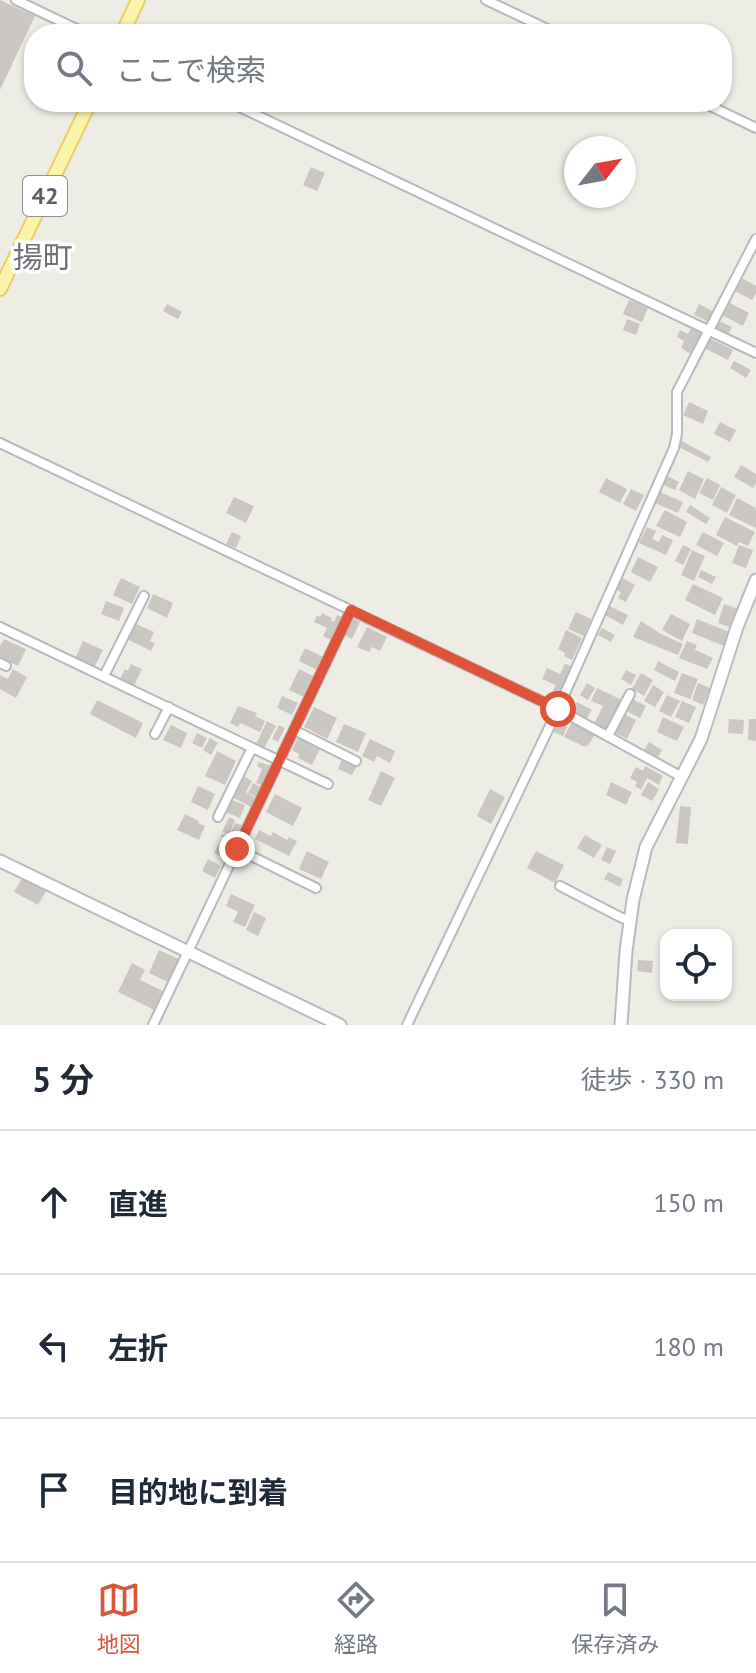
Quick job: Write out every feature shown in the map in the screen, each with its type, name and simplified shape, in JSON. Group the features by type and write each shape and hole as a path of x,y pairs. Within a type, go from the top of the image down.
{"main road":[{"path":"127,24 138,0"},
{"name":"42","path":"0,289 85,112"}],"street":[{"path":"16,0 66,24"},
{"path":"486,0 537,24"},
{"path":"250,112 756,353"},
{"path":"723,112 756,128"},
{"path":"407,1025 558,709 674,448 677,392 756,239"},
{"path":"0,443 558,709 682,777"},
{"path":"621,1025 630,920 646,847 701,739 737,627 756,580"},
{"path":"104,676 144,596"},
{"path":"153,1025 351,610"},
{"path":"0,627 328,784"},
{"path":"608,736 630,694"},
{"path":"155,734 169,707"},
{"path":"294,730 356,761"},
{"path":"218,817 252,748"},
{"path":"237,849 316,888"},
{"path":"0,861 340,1025"},
{"path":"560,886 630,920"}],"building":[{"path":"0,0 35,16 31,24 24,24 24,39 0,90"},
{"path":"311,167 325,173 317,191 303,185"},
{"path":"740,277 756,286 752,300 733,290"},
{"path":"629,300 648,308 642,322 623,314"},
{"path":"728,302 749,313 743,326 722,315"},
{"path":"167,304 182,312 178,319 163,311"},
{"path":"699,304 714,312 709,322 694,315"},
{"path":"627,319 640,324 636,335 623,330"},
{"path":"719,321 732,327 728,335 715,328"},
{"path":"691,328 701,334 691,354 681,348 684,341 677,337 680,330 688,334"},
{"path":"707,337 733,350 728,360 702,347"},
{"path":"734,361 751,370 746,378 730,368"},
{"path":"689,402 708,411 703,424 683,415"},
{"path":"720,422 736,430 730,442 714,434"},
{"path":"680,440 711,457 708,462 677,446"},
{"path":"741,465 756,474 753,488 734,477"},
{"path":"688,471 704,479 695,499 679,490"},
{"path":"663,474 679,482 675,490 659,483"},
{"path":"606,478 627,489 620,503 599,492"},
{"path":"707,478 720,485 713,500 699,493"},
{"path":"721,487 736,495 727,513 712,505"},
{"path":"631,489 644,495 636,511 623,504"},
{"path":"660,492 683,502 678,513 655,503"},
{"path":"234,497 254,506 246,523 226,513"},
{"path":"737,498 756,508 756,528 729,515"},
{"path":"690,505 710,518 706,524 686,512"},
{"path":"665,510 687,522 680,537 656,526"},
{"path":"725,517 755,532 748,546 739,542 737,546 716,535"},
{"path":"647,527 656,531 652,539 659,542 662,535 673,540 666,555 639,543"},
{"path":"232,532 241,536 236,548 226,544"},
{"path":"703,532 724,543 717,556 696,545"},
{"path":"683,545 691,549 683,565 675,561"},
{"path":"739,545 753,550 746,568 732,563"},
{"path":"692,550 705,556 694,581 681,575"},
{"path":"638,557 658,567 650,582 631,572"},
{"path":"701,570 716,577 712,584 698,577"},
{"path":"619,576 635,585 626,602 618,598 621,592 613,588"},
{"path":"121,578 140,587 132,604 113,595"},
{"path":"693,584 723,598 715,615 685,600"},
{"path":"153,594 173,603 167,618 147,608"},
{"path":"106,601 124,608 119,621 101,614"},
{"path":"724,604 738,609 732,628 718,623"},
{"path":"609,606 628,615 623,625 605,615"},
{"path":"576,612 591,619 584,636 568,629"},
{"path":"322,613 334,622 337,615 342,617 331,640 323,636 327,628 314,622 317,615 320,617"},
{"path":"671,614 690,624 682,641 662,630"},
{"path":"352,618 360,622 352,639 344,635"},
{"path":"697,619 729,632 724,646 692,633"},
{"path":"641,621 683,644 678,655 633,637"},
{"path":"136,624 154,632 150,641 155,643 151,651 129,640"},
{"path":"367,627 387,637 380,651 372,647 369,652 357,647"},
{"path":"602,628 615,635 611,642 598,635"},
{"path":"566,630 582,638 572,660 558,649"},
{"path":"4,639 26,649 18,666 0,658 0,646"},
{"path":"83,641 103,650 94,668 75,659"},
{"path":"687,641 697,645 695,650 713,658 707,669 679,658"},
{"path":"305,648 323,657 317,670 299,661"},
{"path":"658,661 679,672 675,681 654,670"},
{"path":"131,664 142,669 133,688 119,681"},
{"path":"565,664 571,666 556,700 550,697 556,685 542,679 547,668 560,674"},
{"path":"13,669 27,677 16,698 0,689 0,675 8,679"},
{"path":"299,669 313,676 304,697 289,690"},
{"path":"626,670 636,675 631,685 621,679"},
{"path":"641,673 653,680 644,696 632,689"},
{"path":"682,673 698,679 690,699 674,693"},
{"path":"587,683 595,688 588,700 580,695"},
{"path":"698,683 710,688 703,705 692,700"},
{"path":"653,685 664,692 655,707 644,701"},
{"path":"597,688 622,700 607,730 594,724 603,706 591,701"},
{"path":"667,695 680,701 671,717 659,711"},
{"path":"282,696 298,703 292,715 277,708"},
{"path":"632,699 646,706 640,718 626,711"},
{"path":"97,700 143,723 136,738 90,714"},
{"path":"682,701 696,707 689,723 675,717"},
{"path":"577,702 592,710 586,720 572,712"},
{"path":"238,706 257,713 255,716 265,721 260,732 240,723 238,727 230,723"},
{"path":"314,707 337,718 327,739 304,727"},
{"path":"622,713 636,720 627,739 612,731"},
{"path":"663,717 684,727 677,741 657,732"},
{"path":"556,719 568,724 563,736 551,731"},
{"path":"729,719 744,720 743,734 728,733"},
{"path":"749,719 756,719 756,741 748,740"},
{"path":"267,721 276,726 264,748 256,744"},
{"path":"572,722 595,734 588,746 564,737"},
{"path":"344,724 366,733 358,752 336,742"},
{"path":"171,725 187,733 181,748 163,740"},
{"path":"279,725 285,728 278,742 272,739"},
{"path":"197,733 207,738 202,748 192,743"},
{"path":"210,738 218,743 211,755 203,750"},
{"path":"298,738 320,749 312,765 298,758 299,754 292,750"},
{"path":"370,739 395,751 390,763 377,756 374,762 362,756"},
{"path":"649,742 662,750 658,757 644,750"},
{"path":"217,751 236,761 225,785 205,776"},
{"path":"343,757 358,764 352,775 338,769"},
{"path":"259,762 272,766 263,786 256,783 262,769 257,766"},
{"path":"645,766 663,776 659,785 647,778 641,790 635,786 637,782 630,778 636,767 643,771"},
{"path":"381,771 395,778 381,806 368,800"},
{"path":"242,775 252,781 246,792 255,798 251,807 232,797"},
{"path":"611,782 632,792 626,805 606,795"},
{"path":"648,782 659,789 652,801 641,795"},
{"path":"253,783 263,788 258,798 248,793"},
{"path":"198,786 215,794 208,810 191,802"},
{"path":"490,789 505,797 491,824 477,816"},
{"path":"275,794 302,808 293,826 266,812"},
{"path":"230,799 245,805 240,818 225,812"},
{"path":"680,806 691,807 688,844 676,843"},
{"path":"185,814 205,826 199,840 177,830"},
{"path":"229,817 235,820 229,835 222,832"},
{"path":"235,823 242,825 234,843 221,837 222,834 229,836"},
{"path":"259,830 271,836 273,832 287,840 289,837 297,841 289,856 255,839"},
{"path":"585,835 602,845 594,858 577,848"},
{"path":"221,839 235,845 228,860 214,853"},
{"path":"607,847 616,851 610,864 601,860"},
{"path":"307,851 329,862 321,879 299,869"},
{"path":"536,851 564,865 555,883 527,868"},
{"path":"208,859 221,866 215,878 202,871"},
{"path":"608,872 623,879 620,887 604,879"},
{"path":"22,878 46,891 38,905 14,892"},
{"path":"231,894 255,905 245,927 233,922 238,912 226,906"},
{"path":"254,912 266,918 258,936 246,930"},
{"path":"159,950 179,959 168,982 149,973"},
{"path":"638,960 653,961 652,973 637,971"},
{"path":"132,963 145,970 140,980 163,991 154,1010 118,992"}],"district":[{"name":"揚町","path":"43,258"}],"route":[{"path":"237,849 351,610 558,709"}]}
